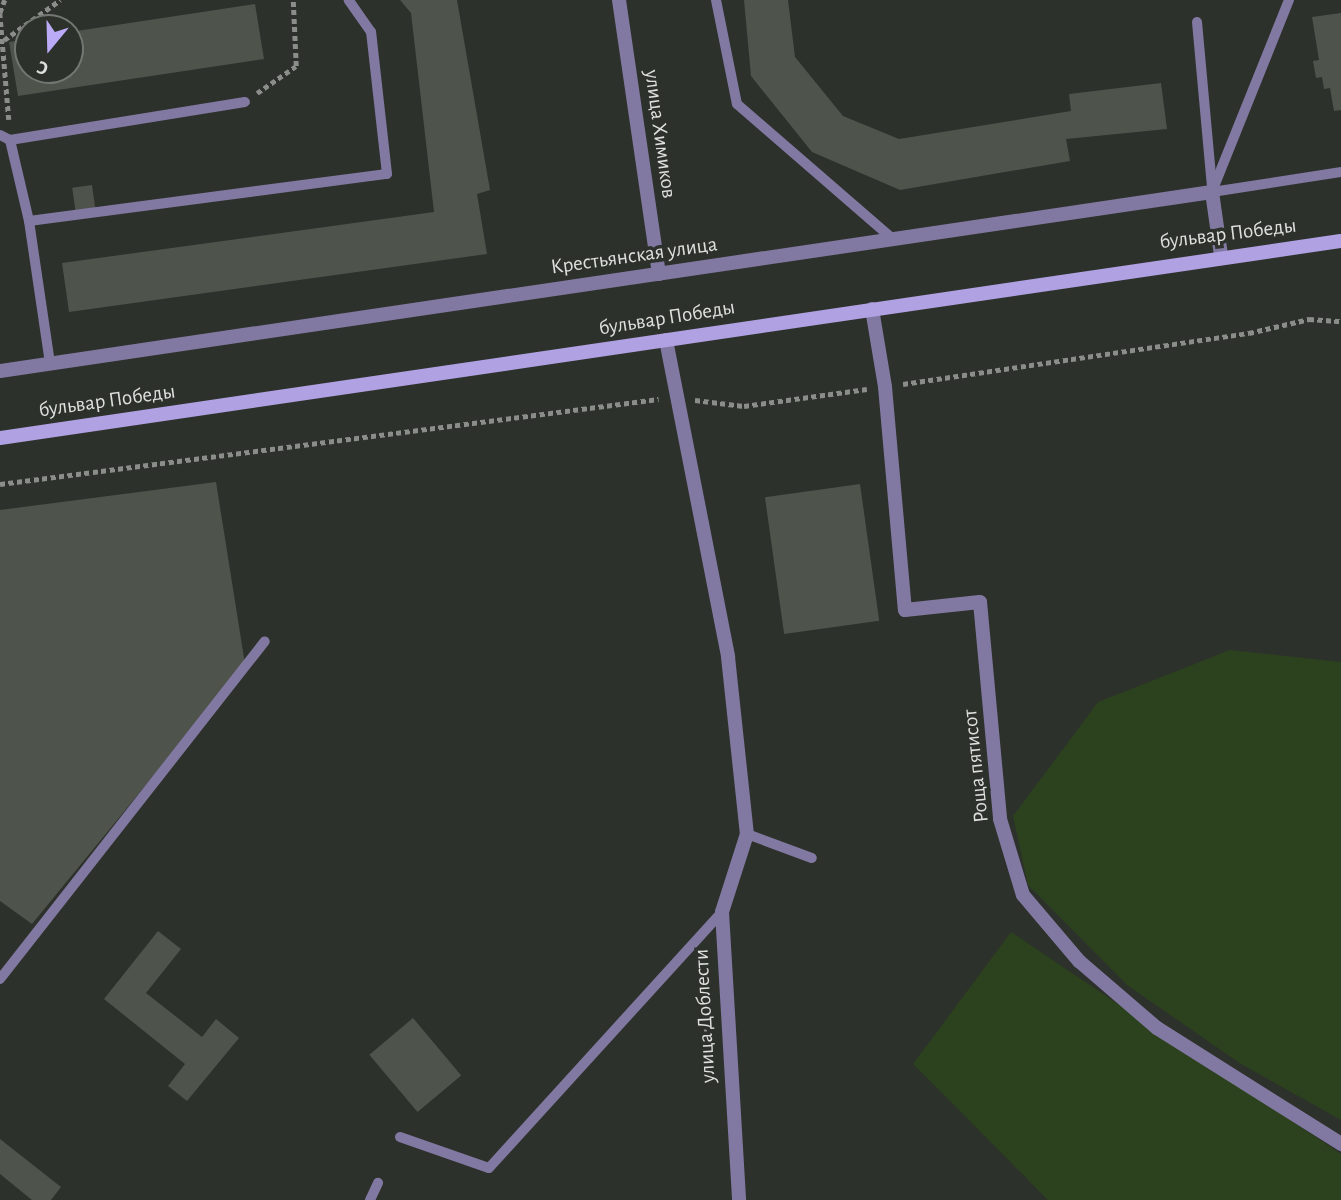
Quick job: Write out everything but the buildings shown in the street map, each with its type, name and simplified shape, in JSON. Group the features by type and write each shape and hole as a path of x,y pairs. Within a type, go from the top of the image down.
{"street":[{"name":"улица Химиков","path":"619,0 659,274"},
{"name":"Крестьянская улица","path":"0,371 1212,192"},
{"path":"1212,192 1221,255"},
{"name":"бульвар Победы","path":"0,438 1221,255 1341,241"},
{"name":"Роща пятисот","path":"872,309 885,387 905,610 980,602 1000,819 1023,895 1079,961 1157,1028 1341,1144"},
{"path":"666,340 728,657 747,834"},
{"name":"улица Доблести","path":"739,1200 722,912 747,834"}],"lane":[{"path":"29,222 387,173 370,32 349,0"},
{"path":"716,0 737,104 893,239"},
{"path":"1212,192 1289,0"},
{"path":"1198,22 1212,192"},
{"path":"0,135 10,140 245,102"},
{"path":"10,140 29,222 50,363"},
{"path":"1212,192 1341,172"},
{"path":"0,979 265,641"},
{"path":"747,834 812,858"},
{"path":"400,1137 489,1168 722,912"},
{"path":"370,1200 378,1183"}],"path":[{"path":"5,0 3,41 10,140"},
{"path":"3,41 60,0"},
{"path":"245,102 296,66 293,0"},
{"path":"0,484 610,402 677,398 744,405 1249,333 1309,319 1341,321"}],"green space":[{"path":"1230,650 1341,662 1341,1120 1241,1064 1127,985 1028,885 1013,816 1098,702"},
{"path":"1011,932 1341,1154 1341,1200 1048,1200 913,1064"}]}
